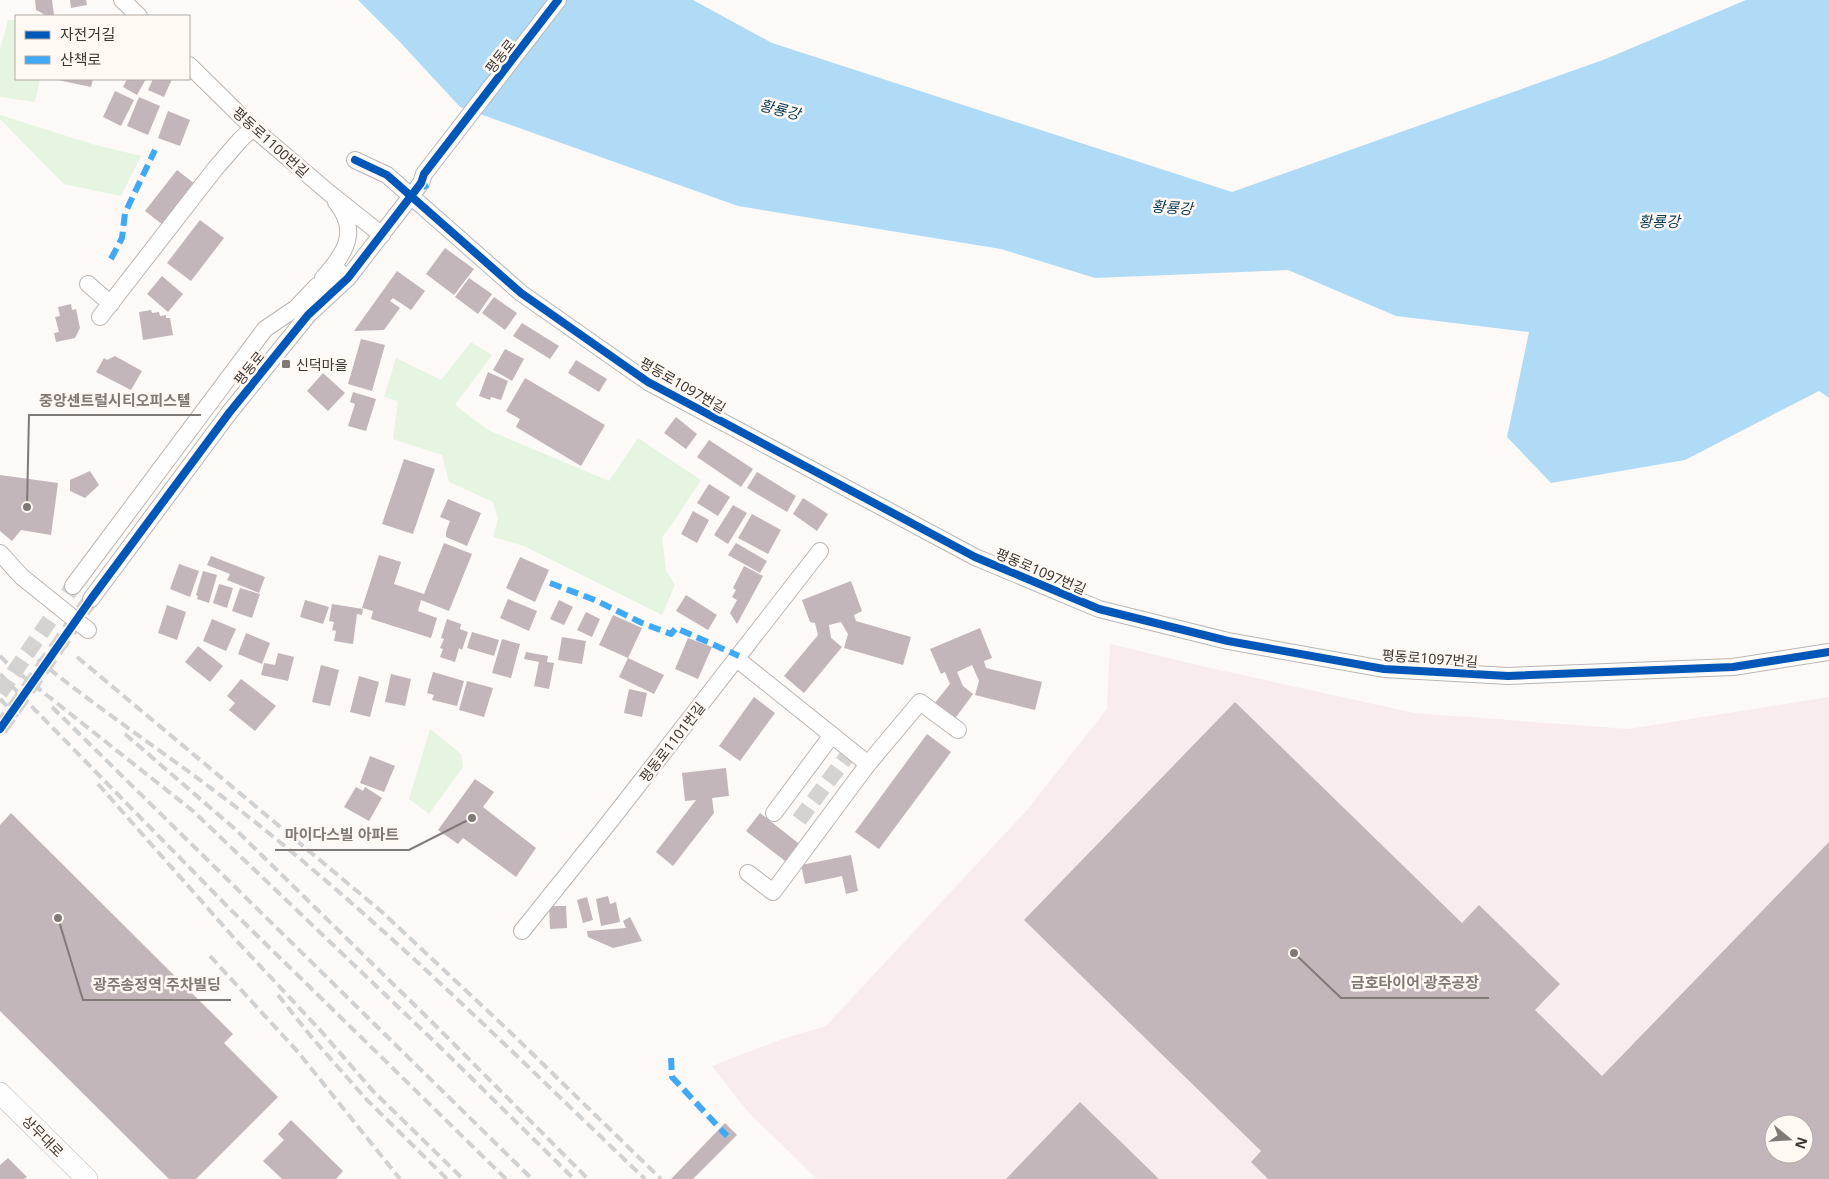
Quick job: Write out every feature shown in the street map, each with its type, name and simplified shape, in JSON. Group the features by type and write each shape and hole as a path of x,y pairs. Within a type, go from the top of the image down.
{"main road":[{"name":"상무대로","path":"0,1093 87,1179"}],"street":[{"path":"122,0 138,15"},
{"name":"평동로","path":"91,598 235,406 308,315 348,278 380,233 421,183 423,177 558,0"},
{"name":"평동로1100번길","path":"190,66 253,128 328,192 380,233"},
{"path":"100,317 215,170 240,140 253,128"},
{"name":"평동로1097번길","path":"355,160 387,175 522,293 648,382 975,557 1099,609 1228,640 1393,669 1508,676 1733,667 1829,652"},
{"path":"317,286 342,253 348,237 345,213 328,192"},
{"name":"평동로","path":"73,586 265,328 296,308 317,286 330,284 380,233"},
{"path":"88,284 111,304"},
{"name":"평동로1101번길","path":"522,931 611,820 820,551"},
{"path":"0,553 22,577 88,630"},
{"path":"737,659 868,764"},
{"path":"748,873 773,892 868,764 920,702 958,730"},
{"path":"774,813 832,735"}],"shaded area":[{"path":"1110,644 1414,713 1628,729 1829,697 1829,1179 817,1179 749,1113 712,1066 780,1040 826,1026 1027,810 1107,709"}],"green space":[{"path":"8,20 15,20 15,80 40,80 35,102 0,97 0,49"},
{"path":"0,115 92,144 141,156 121,196 64,184 0,119"},
{"path":"471,342 492,355 455,405 488,430 609,481 638,438 701,480 662,537 666,570 675,585 662,615 524,546 493,537 498,519 493,502 449,482 442,455 393,439 398,401 384,397 396,358 441,380"},
{"path":"430,729 461,754 463,767 429,814 409,799"}],"water":[{"name":"황룡강","path":"358,0 693,0 772,43 1232,192 1603,60 1746,0 1829,0 1829,398 1819,391 1685,460 1551,483 1507,437 1529,332 1396,316 1288,270 1095,278 1001,249 738,206 460,107"}],"building":[{"path":"35,0 52,0 54,15 45,15 36,10"},
{"path":"70,0 86,0 87,5 71,8"},
{"path":"58,80 93,80 91,87"},
{"path":"126,80 145,80 137,95 123,87"},
{"path":"153,80 172,80 164,97 148,90"},
{"path":"115,91 134,100 121,126 103,117"},
{"path":"139,97 160,106 148,135 127,126"},
{"path":"168,111 190,120 180,146 158,138"},
{"path":"177,170 195,184 163,225 145,211"},
{"path":"200,220 224,238 191,281 167,263"},
{"path":"445,248 474,269 454,295 426,274"},
{"path":"397,271 425,291 411,310 393,298 390,301 400,308 384,330 354,331"},
{"path":"162,276 183,294 168,312 147,294"},
{"path":"469,278 492,294 478,314 455,297"},
{"path":"494,297 517,313 505,330 482,313"},
{"path":"71,304 72,310 76,309 80,328 75,338 56,342 54,333 59,332 55,317 60,316 58,307"},
{"path":"151,310 152,313 159,312 160,316 166,315 166,318 170,318 173,335 143,340 139,312"},
{"path":"522,323 559,346 550,359 513,336"},
{"path":"361,339 385,345 372,391 348,384"},
{"path":"505,349 524,359 512,381 493,370"},
{"path":"115,356 142,371 131,390 96,372 104,358 107,360"},
{"path":"576,360 607,379 599,392 568,373"},
{"path":"488,372 508,381 501,400 491,397 490,400 479,396"},
{"path":"323,373 345,393 328,411 307,391"},
{"path":"525,378 605,425 581,466 516,427 520,419 506,411"},
{"path":"353,392 376,399 366,431 348,426 355,404 350,402"},
{"path":"676,417 697,434 686,449 664,433"},
{"path":"709,440 753,469 741,487 697,457"},
{"path":"404,459 435,469 413,534 382,524"},
{"path":"90,471 99,485 85,498 70,491 70,480"},
{"path":"757,472 796,496 787,512 747,488"},
{"path":"0,475 58,483 51,535 21,530 12,541 0,531"},
{"path":"709,484 730,497 718,516 697,503"},
{"path":"803,498 828,514 817,531 793,514"},
{"path":"448,499 481,513 467,546 446,537 450,521 440,517"},
{"path":"733,505 747,513 728,544 714,535"},
{"path":"693,511 709,520 697,543 681,534"},
{"path":"752,514 781,530 768,554 738,538"},
{"path":"444,543 472,554 449,611 421,600 418,611 437,618 431,638 371,619 373,611 362,608 379,555 401,562 394,584 424,594"},
{"path":"736,543 767,561 760,573 728,555"},
{"path":"211,556 265,577 259,593 227,580 230,574 207,565"},
{"path":"520,557 549,570 535,602 506,588"},
{"path":"179,564 199,571 190,597 170,589"},
{"path":"744,566 763,576 737,624 730,613 737,600 732,597 736,590 733,588"},
{"path":"203,571 217,575 209,603 197,599 198,596 196,595"},
{"path":"851,581 862,611 854,615 856,621 911,637 903,665 844,648 848,634 841,622 829,625 831,638 842,647 804,693 784,676 818,635 815,623 810,622 802,600"},
{"path":"219,584 233,588 227,608 213,603"},
{"path":"240,588 260,594 252,618 232,611"},
{"path":"686,595 717,615 708,630 676,611"},
{"path":"508,599 537,611 529,631 500,618"},
{"path":"305,600 329,607 323,624 300,617"},
{"path":"559,600 573,607 564,625 550,619"},
{"path":"332,604 363,609 362,615 357,614 353,644 334,641 336,631 332,630 334,622 329,621"},
{"path":"167,605 186,612 177,640 158,633"},
{"path":"586,612 600,619 592,637 577,630"},
{"path":"613,615 642,628 628,658 599,645"},
{"path":"212,619 236,629 226,651 203,641"},
{"path":"447,619 461,624 460,629 468,632 462,650 459,648 455,662 440,657 443,649 440,648 444,639 441,638"},
{"path":"980,628 992,658 984,661 986,668 1042,682 1035,710 975,695 979,681 972,665 957,672 963,686 973,694 954,720 934,704 950,684 945,672 941,674 930,649"},
{"path":"472,632 499,640 494,656 467,648"},
{"path":"246,633 270,643 262,664 238,654"},
{"path":"562,637 586,641 582,664 558,660"},
{"path":"688,638 712,647 698,679 675,669"},
{"path":"502,639 520,644 511,678 492,673"},
{"path":"198,646 223,666 210,682 185,662"},
{"path":"526,652 548,656 547,662 554,663 549,689 534,686 539,662 524,659"},
{"path":"278,653 294,657 288,681 261,675 264,663 275,665"},
{"path":"628,658 664,675 654,694 619,677"},
{"path":"321,665 339,670 330,706 312,702"},
{"path":"433,672 464,681 457,706 432,700 434,695 427,693"},
{"path":"391,674 411,679 405,706 385,702"},
{"path":"359,676 379,682 370,717 350,712"},
{"path":"241,679 276,706 255,731 229,710 235,703 227,696"},
{"path":"467,681 493,688 484,717 459,710"},
{"path":"629,689 647,693 642,717 624,713"},
{"path":"754,697 775,713 740,761 719,746"},
{"path":"1235,702 1462,923 1479,905 1560,984 1535,1010 1602,1076 1829,842 1829,1179 1268,1179 1251,1162 1261,1151 1024,920"},
{"path":"927,734 951,752 879,849 855,832"},
{"path":"370,756 395,766 384,792 360,783"},
{"path":"726,768 729,796 712,798 714,813 673,866 656,852 696,800 685,801 682,773"},
{"path":"475,779 494,792 483,807 536,848 516,877 463,838 458,844 438,830"},
{"path":"356,787 363,791 365,787 382,798 369,821 344,807"},
{"path":"11,813 233,1034 224,1043 278,1097 196,1179 169,1179 0,1011 0,825"},
{"path":"760,813 802,846 789,864 746,831"},
{"path":"851,855 858,891 846,894 842,876 805,884 801,865"},
{"path":"608,896 610,904 616,902 620,922 601,926 596,899"},
{"path":"587,897 593,920 583,923 577,900"},
{"path":"549,906 566,906 567,928 550,929"},
{"path":"630,917 642,941 613,948 588,937 587,931 626,928 623,921"},
{"path":"1080,1102 1159,1179 1006,1179"},
{"path":"291,1120 343,1171 336,1179 282,1179 263,1161 284,1140 278,1134"},
{"path":"725,1123 737,1135 693,1179 671,1179"},
{"path":"8,1158 27,1177 24,1179 0,1179 0,1165"}],"tunnel":[{"path":"0,693 73,586"},
{"path":"0,729 91,599"},
{"path":"799,820 851,751"}],"railway":[{"path":"26,650 82,694 227,800 306,864 454,996 645,1179"},
{"path":"0,656 15,671"},
{"path":"77,657 382,912 507,1029 661,1179"},
{"path":"10,666 193,811 440,1047 574,1179"},
{"path":"0,674 229,908 506,1179"},
{"path":"0,699 20,719"},
{"path":"52,707 532,1179"},
{"path":"125,734 235,829 441,1031 588,1179"},
{"path":"98,784 373,1091 463,1179"},
{"path":"210,956 298,1052 400,1179"},
{"path":"278,995 314,1040 367,1100 447,1179"}],"marked path":[{"path":"111,259 122,238 125,213 155,150"},
{"path":"421,178 429,193"},
{"path":"550,583 595,600 642,623 671,634 676,628 739,656"},
{"path":"671,1058 672,1077 727,1136"}],"cycle path":[{"path":"0,729 91,599 229,413 308,315 348,278 421,183 424,174 558,0"},
{"path":"355,160 387,175 521,293 648,382 975,557 1099,609 1228,641 1384,669 1508,676 1733,667 1829,652"}],"place":[{"name":"신덕마을","path":"286,364"},
{"name":"중앙센트럴시티오피스텔","path":"27,507"},
{"name":"마이다스빌 아파트","path":"472,818"},
{"name":"광주송정역 주차빌딩","path":"58,918"},
{"name":"금호타이어 광주공장","path":"1294,953"}]}
